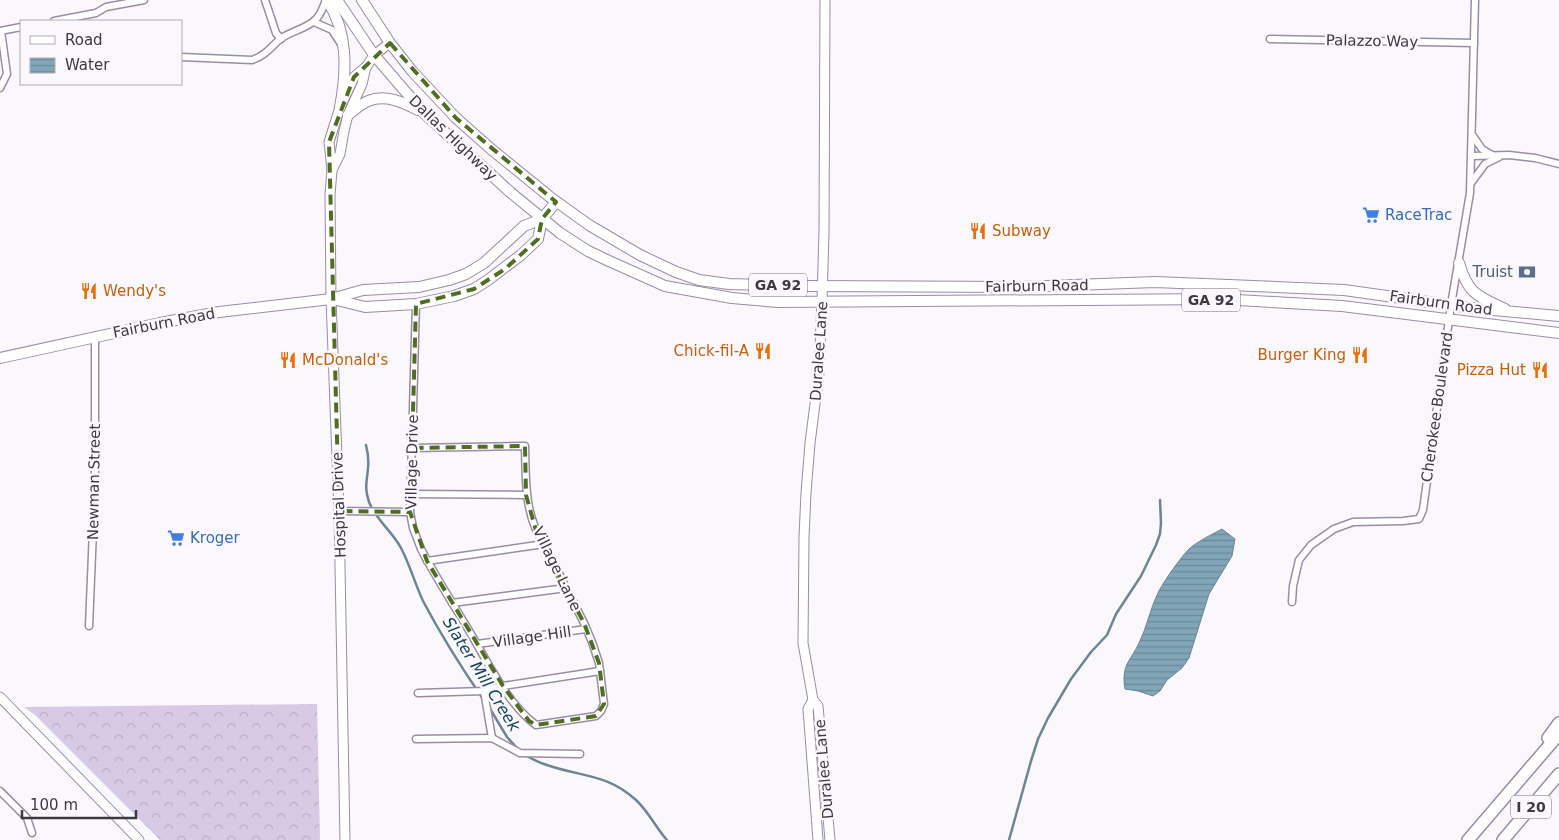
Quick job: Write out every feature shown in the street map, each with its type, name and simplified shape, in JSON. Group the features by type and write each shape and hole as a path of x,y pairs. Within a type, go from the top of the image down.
{"highway":[{"path":"1511,790 1559,723"},
{"name":"I 20","path":"1468,840 1559,734"},
{"name":"I 20","path":"1503,840 1559,774"}],"main road":[{"path":"327,0 333,9 341,30 343,46 345,75 340,107"},
{"name":"Dallas Highway","path":"337,0 374,55 424,113 542,219"},
{"name":"Dallas Highway","path":"362,0 390,43 412,71 456,118 556,202"},
{"path":"348,115 368,101 388,98 402,101 424,113"},
{"name":"Fairburn Road","path":"331,299 364,307 416,304 454,296 474,289 500,272 538,239 542,219 556,202 619,244 676,272 699,280 729,284 1020,287 1169,283 1344,290 1472,308 1559,316"},
{"name":"Fairburn Road","path":"0,358 160,323 231,310 331,299 363,290 433,285 457,278 484,263 524,226 542,219"},
{"name":"Fairburn Road","path":"542,219 588,251 664,286 747,300 778,302 1220,300 1342,306 1559,333"},
{"path":"1459,264 1464,281 1470,290 1480,297 1513,312"}],"street":[{"path":"60,20 94,14 106,7 144,0"},
{"path":"265,0 276,33 281,39"},
{"path":"182,56 252,60 270,50 281,39 314,22 327,0"},
{"name":"Duralee Lane","path":"818,840 808,709 812,700 803,643 806,493 810,442 819,373 823,286 825,0"},
{"name":"Cherokee Boulevard","path":"1292,602 1293,586 1299,560 1311,545 1334,529 1354,522 1419,519 1423,510 1451,304 1471,184 1475,0"},
{"path":"94,14 95,20"},
{"path":"314,22 332,30 343,46"},
{"path":"0,88 7,74 0,31 20,28"},
{"name":"Palazzo Way","path":"1270,39 1474,43"},
{"name":"Hospital Drive","path":"332,170 340,154 348,115 362,84 367,66 374,55 390,43"},
{"name":"Hospital Drive","path":"345,840 339,511 331,299 330,195 332,170 329,142 340,107 354,77 367,66"},
{"path":"1472,135 1482,149 1493,156"},
{"path":"1471,184 1485,164 1495,158 1509,155"},
{"path":"1472,156 1509,155 1535,158 1559,164"},
{"name":"Village Drive","path":"416,304 410,512 413,528 427,561 502,686 520,711 536,725 596,716 601,711"},
{"name":"Newman Street","path":"90,626 95,482 95,337"},
{"name":"Village Lane","path":"412,448 525,446 526,495 537,534 544,544 592,642 600,671 604,704 601,711"},
{"path":"410,494 526,495"},
{"path":"339,511 410,512"},
{"path":"427,561 544,544"},
{"path":"452,603 566,588"},
{"name":"Village Hill","path":"477,644 586,629"},
{"path":"418,693 484,692 502,686 600,671"},
{"path":"484,692 492,738"},
{"path":"0,697 139,840"},
{"name":"Duralee Lane","path":"812,700 818,706 830,840"},
{"path":"416,739 492,738 520,753 580,754"},
{"path":"0,791 27,818 32,833"}],"highlighted area":[{"path":"390,43 456,118 556,202 542,219 538,239 505,269 474,289 416,304 412,448 525,446 526,495 537,534 584,623 599,663 604,704 596,716 536,725 529,721 503,686 427,561 410,512 339,511 329,142 354,77"}],"green space":[{"path":"317,704 320,840 160,840 35,715 24,707"}],"water":[{"path":"1222,529 1235,539 1232,556 1209,594 1189,658 1182,668 1167,680 1160,691 1153,696 1125,689 1125,669 1142,637 1160,588 1189,549"}],"waterway":[{"name":"Slater Mill Creek","path":"366,445 368,454 366,488 369,502 401,548 420,595 430,614 483,699"},
{"path":"1009,840 1038,739 1048,718 1071,679 1091,652 1107,635 1116,614 1141,576 1156,545 1161,523 1160,500"},
{"name":"Slater Mill Creek","path":"489,707 507,737 517,748"},
{"name":"Slater Mill Creek","path":"527,756 557,768 603,780 625,791 641,805 667,840"}],"place":[{"name":"RaceTrac","path":"1371,215"},
{"name":"Subway","path":"978,231"},
{"name":"Truist","path":"1527,272"},
{"name":"Wendy's","path":"89,291"},
{"name":"Chick-fil-A","path":"763,351"},
{"name":"Burger King","path":"1360,355"},
{"name":"McDonald's","path":"288,360"},
{"name":"Pizza Hut","path":"1540,370"},
{"name":"Kroger","path":"176,538"}]}
